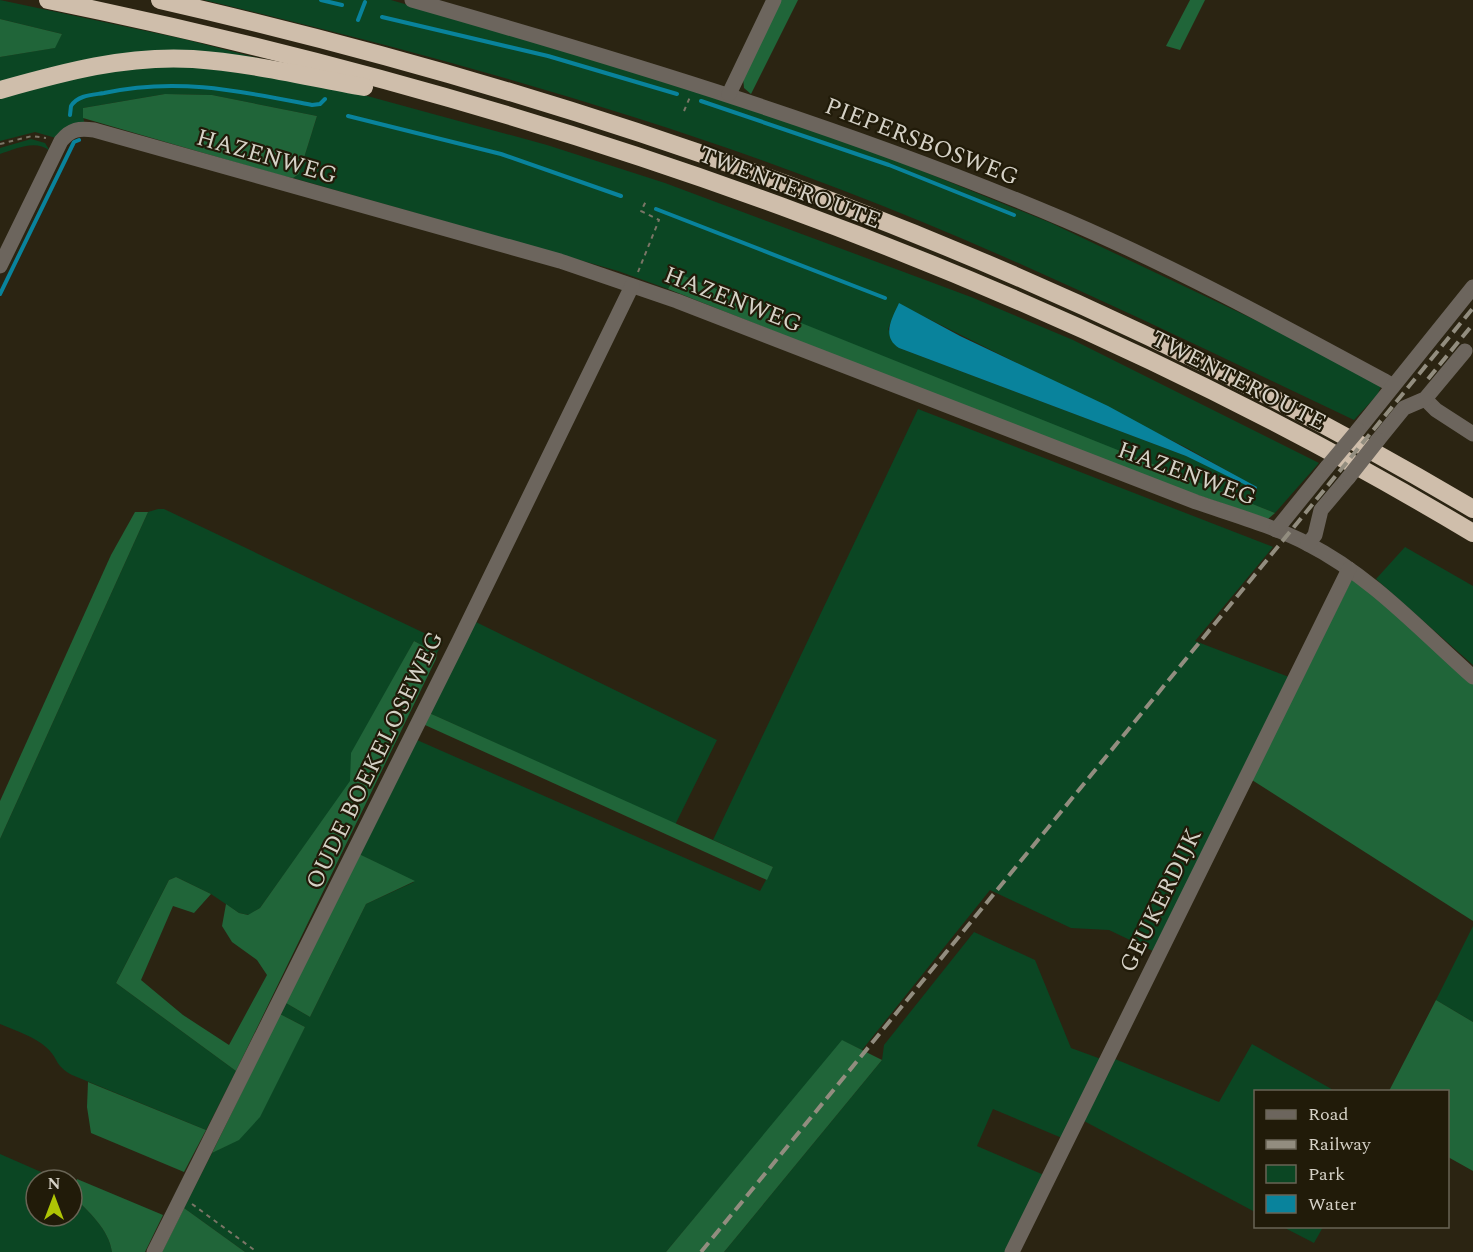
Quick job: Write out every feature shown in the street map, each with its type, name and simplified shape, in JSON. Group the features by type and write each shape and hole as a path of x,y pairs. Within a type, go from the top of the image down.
{"highway":[{"name":"TWENTEROUTE","path":"48,0 190,29 468,104 657,163 797,214 967,281 1215,393 1408,494 1473,533"},
{"name":"TWENTEROUTE","path":"160,0 473,79 727,161 822,196 957,249 1134,330 1310,417 1473,509"},
{"path":"0,90 83,67 120,62 191,59 257,67 468,104"}],"street":[{"name":"PIEPERSBOSWEG","path":"412,0 729,93 898,153 1066,220 1233,299 1392,385"},
{"path":"729,93 774,0"},
{"name":"HAZENWEG","path":"0,266 59,145 69,132 80,128 93,130 560,261 632,285 1196,502 1276,530 1308,544 1349,569 1473,677"},
{"name":"OUDE BOEKELOSEWEG","path":"154,1252 632,285"},
{"path":"1276,530 1473,286"},
{"path":"1308,544 1315,535 1321,510 1404,408 1425,399 1465,351"},
{"path":"1425,399 1436,410 1473,434"},
{"name":"GEUKERDIJK","path":"1012,1252 1349,569"}],"path":[{"path":"0,144 37,136 59,145"},
{"path":"632,285 659,220 641,211 646,200"},
{"path":"182,1197 257,1252"}],"green space":[{"path":"0,0 184,39 332,77 192,54 0,85 0,57 54,48 62,34 0,19"},
{"path":"204,0 391,0 699,90 898,161 1051,223 1335,358 1381,386 1378,394 1354,420 1036,271 907,216 764,161 606,108 446,61"},
{"path":"781,0 798,0 751,94 744,88 743,78"},
{"path":"1190,0 1205,0 1180,50 1166,46"},
{"path":"0,19 62,34 55,48 0,57"},
{"path":"182,64 338,88 547,145 665,183 971,297 1073,340 1319,463 1275,513 675,276 668,289 618,271 293,178 299,174 317,116 212,95 165,94 83,108 84,123 56,138 35,132 0,141 0,94 94,71","holes":["899,304 1189,449 1257,488 1186,456 899,348 888,329"]},
{"path":"165,94 212,95 317,116 299,174 293,178 283,176 83,118 83,108"},
{"path":"31,139 45,143 50,151 44,147 32,145 0,154 0,148"},
{"path":"675,276 684,276 1275,513 1268,519 1112,466 668,289"},
{"path":"918,409 1273,547 1195,641 1289,677 1153,951 1109,930 1071,928 990,890 862,1050 843,1041 666,1252 245,1252 184,1208 212,1153 239,1139 305,1027 280,1014 286,1003 310,1017 366,904 414,882 359,854 417,740 760,891 773,867 713,840"},
{"path":"164,509 443,642 437,653 414,641 353,754 351,781 260,908 249,915 239,913 211,894 176,877 169,880 116,983 236,1071 206,1130 72,1075 59,1065 51,1052 42,1044 0,1024 0,839 148,512"},
{"path":"135,512 148,512 0,839 0,801 111,555"},
{"path":"1405,547 1473,586 1473,665 1376,579"},
{"path":"1352,579 1355,579 1473,682 1473,921 1252,780"},
{"path":"476,622 717,740 675,825 427,712"},
{"path":"414,641 437,653 436,659 236,1071 116,983 169,880 176,877 211,894 194,913 173,906 141,980 183,1015 229,1045 267,975 257,960 232,942 222,926 226,904 239,913 248,915 260,908 350,781 351,753"},
{"path":"427,712 773,867 767,880 425,725"},
{"path":"359,854 415,881 366,904 310,1017 286,1003"},
{"path":"1473,926 1473,1022 1436,1000"},
{"path":"974,932 1035,960 1071,1048 1101,1059 1062,1138 993,1109 977,1146 1044,1175 1006,1252 724,1252 882,1060 884,1045"},
{"path":"1436,1000 1473,1022 1473,1171 1449,1158 1449,1090 1390,1090"},
{"path":"280,1014 305,1027 260,1117 239,1140 212,1153"},
{"path":"842,1040 882,1060 724,1252 666,1252"},
{"path":"1252,1044 1333,1090 1254,1090 1254,1211 1084,1121 1115,1059 1219,1102"},
{"path":"88,1082 206,1130 184,1172 91,1133 87,1107"},
{"path":"0,1154 32,1168 24,1168 24,1228 84,1228 84,1207 107,1236 112,1252 0,1252"},
{"path":"84,1182 163,1215 145,1252 112,1252 107,1236 84,1207"},
{"path":"184,1208 245,1252 162,1252"},
{"path":"1285,1228 1322,1228 1314,1243"}],"water":[{"path":"899,303 960,336 1108,406 1257,487 1256,490 1186,456 899,348 890,338 889,333 891,321"}],"waterway":[{"path":"321,0 342,5"},
{"path":"358,20 365,2"},
{"path":"382,17 548,56 677,94"},
{"path":"70,115 74,102 86,96 157,86 234,91 312,105 320,104 325,99"},
{"path":"701,101 889,165 1014,215"},
{"path":"348,116 501,154 621,196"},
{"path":"0,294 74,142 79,140"},
{"path":"656,209 885,298"}],"railway":[{"path":"701,1252 1473,308"},
{"path":"1428,379 1473,324"}]}
